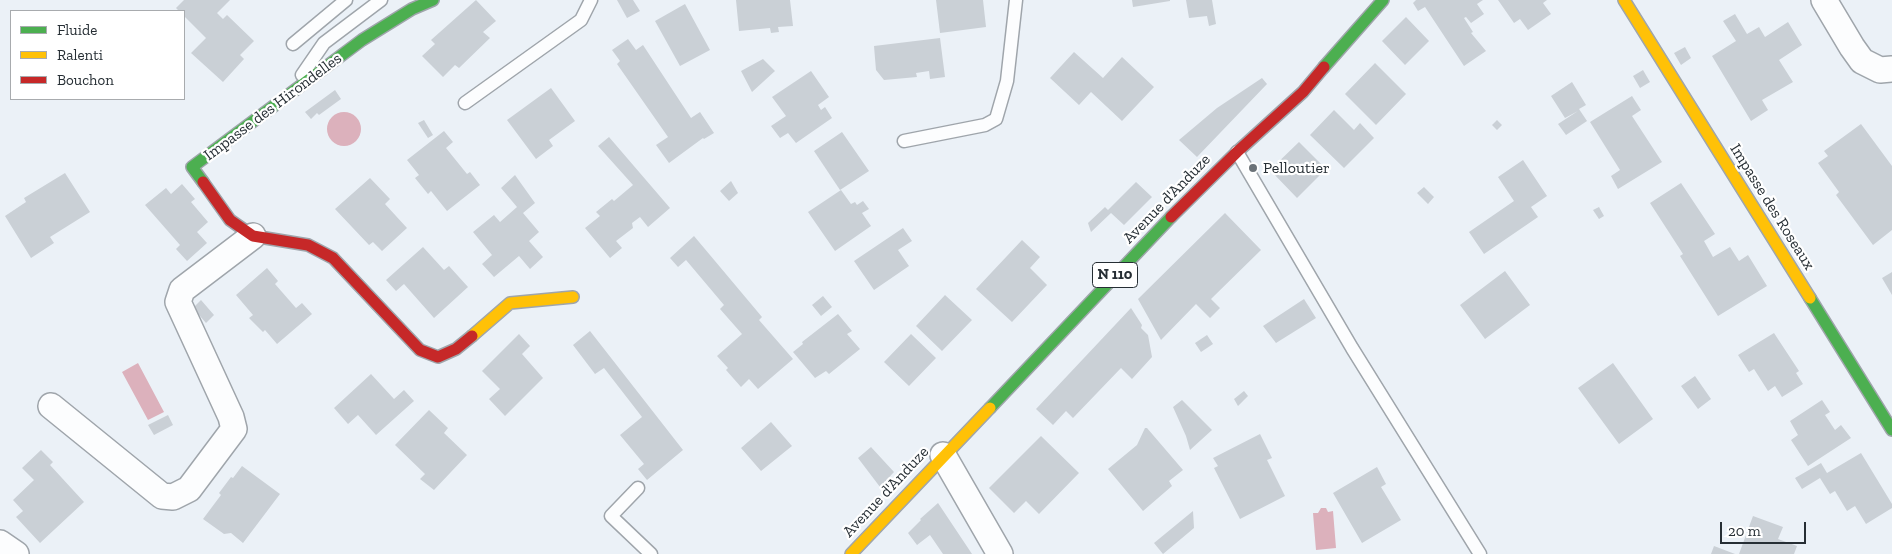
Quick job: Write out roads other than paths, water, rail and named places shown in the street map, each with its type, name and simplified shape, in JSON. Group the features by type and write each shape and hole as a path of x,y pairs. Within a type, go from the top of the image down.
{"street":[{"name":"Impasse des Hirondelles","path":"433,0 412,9 362,40 192,167 230,220 253,236 308,245 334,258 420,350 438,357 456,349 510,303 572,297"},
{"name":"Avenue d'Anduze","path":"851,554 943,455 1195,192 1303,92 1383,0"},
{"name":"Impasse des Roseaux","path":"1624,0 1892,430"},
{"path":"1824,0 1862,61 1880,70 1892,70"},
{"path":"51,406 162,496 173,497 189,489 234,429 231,418 178,302 182,290 253,236"},
{"path":"943,455 1000,554"},
{"path":"0,543 16,554"}],"lane":[{"path":"293,44 346,0"},
{"path":"287,96 324,43 381,0"},
{"path":"465,103 581,20 591,0"},
{"path":"904,140 985,125 996,119 1007,81 1016,0"},
{"path":"1236,152 1352,348 1480,554"},
{"path":"638,488 611,516 650,554"}],"place":[{"name":"Pelloutier","path":"1253,168"}]}
